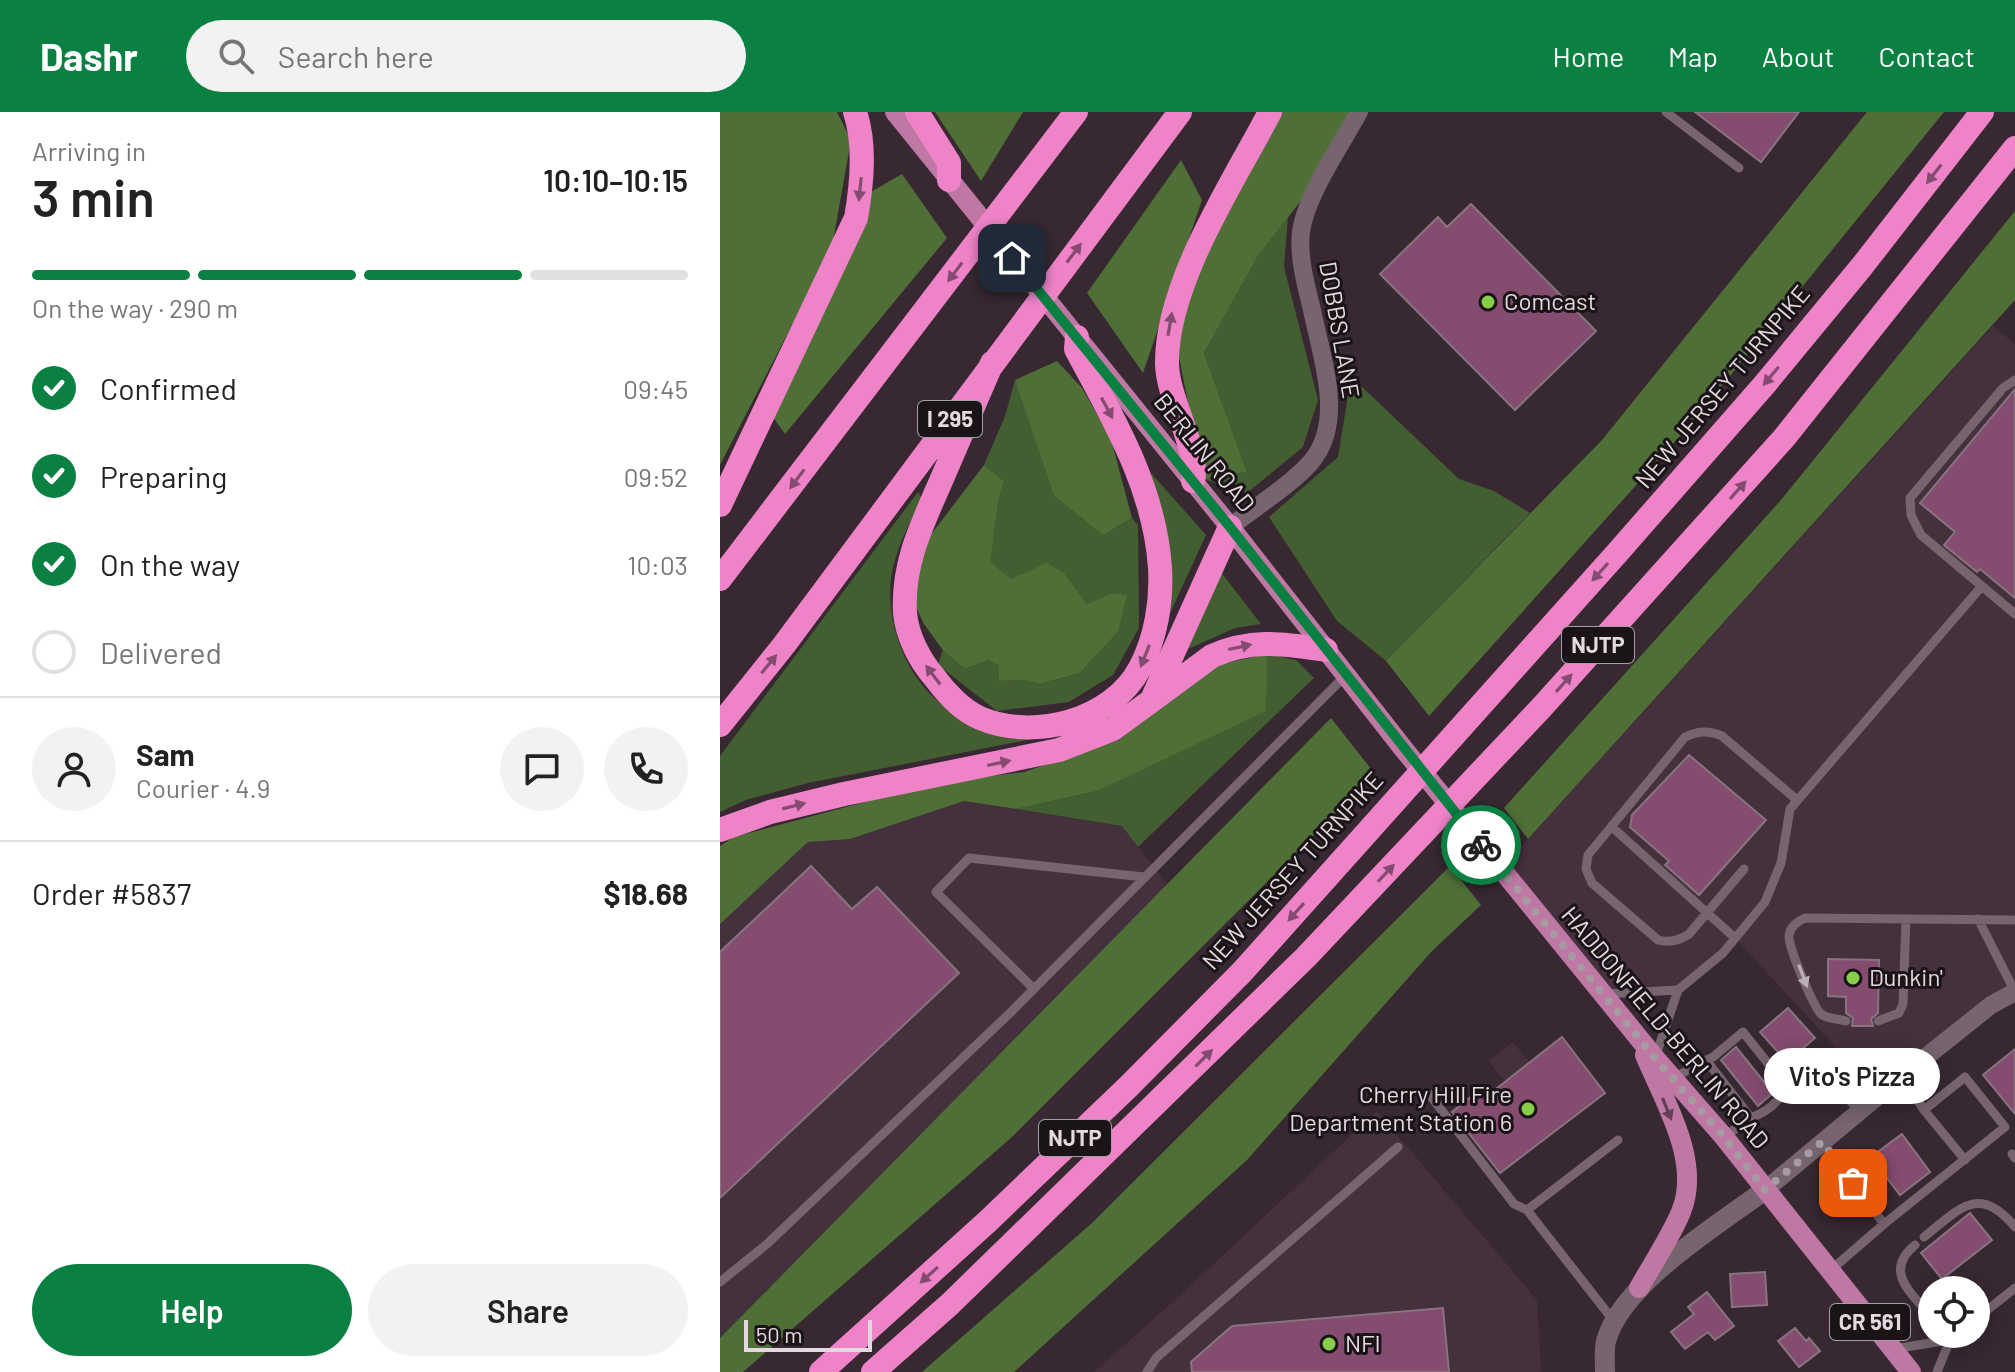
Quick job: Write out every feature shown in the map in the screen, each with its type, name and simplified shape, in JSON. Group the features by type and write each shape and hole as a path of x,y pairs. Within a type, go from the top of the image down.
{"highway":[{"path":"720,505 856,218 861,187 861,155 855,112"},
{"path":"917,112 949,163 949,180"},
{"path":"1019,188 1053,112"},
{"path":"720,579 1076,112"},
{"name":"I 295","path":"720,725 784,645 1180,112"},
{"path":"1193,481 1196,468 1173,399 1167,367 1170,320 1176,299 1202,242 1270,112"},
{"name":"NEW JERSEY TURNPIKE","path":"873,1372 950,1304 1033,1201 1608,564 1814,325 1982,112"},
{"name":"NEW JERSEY TURNPIKE","path":"821,1372 1033,1201 1306,957 1553,696 1784,438 2015,148"},
{"path":"992,363 911,552 905,586 905,617 914,646 946,693 978,717 1003,725 1038,728 1079,719 1103,707 1122,692 1139,670 1159,607 1160,567 1151,512 1131,453 1076,349 1077,337"},
{"path":"1151,701 1230,527"},
{"path":"720,830 770,812 844,794 1059,750 1113,729 1212,656 1230,648 1269,643 1326,650"}],"main road":[{"name":"BERLIN ROAD","path":"895,112 1230,527 1468,830"},
{"name":"HADDONFIELD-BERLIN ROAD","path":"1468,830 1724,1137 1911,1372"},
{"path":"1605,1372 1606,1341 1681,1211 1688,1174 1681,1143 1638,1036"},
{"path":"1639,1288 1765,1190"}],"street":[{"name":"DOBBS LANE","path":"1230,527 1310,463 1321,449 1326,433 1329,413 1326,377 1301,261 1301,234 1306,210 1359,112"},
{"path":"1765,1190 1991,1005 2015,992"}],"lane":[{"path":"1666,112 1739,168"},
{"path":"2015,380 2003,388 1910,498 1911,515 1921,535 2015,614"},
{"path":"1655,1058 1678,990 1723,953 1765,902 1781,863 1790,809 1982,586"},
{"path":"720,1282 767,1244 1034,989 1346,675"},
{"path":"1744,869 1682,938 1660,941 1592,883 1586,871 1587,856 1685,737 1703,731 1722,736 1797,800"},
{"path":"1612,827 1735,938"},
{"path":"1034,989 936,892 969,858 1144,877"},
{"path":"1846,1021 1824,1017 1809,990 1789,939 1793,926 1805,918 2015,920"},
{"path":"1878,1021 1899,1013 1903,1004 1906,919"},
{"path":"1978,919 2015,992"},
{"path":"1603,994 1678,990"},
{"path":"1673,1078 1706,1060 1743,1032 1786,1086"},
{"path":"1706,1060 1751,1118"},
{"path":"1724,1137 1764,1112 1782,1095 1786,1086 1819,1069 1859,1110"},
{"path":"1902,1076 1924,1110 1965,1160"},
{"path":"1830,1271 2005,1127 1965,1077 1924,1110"},
{"path":"1429,1094 1514,1204 1527,1210 1616,1323"},
{"path":"1527,1210 1618,1140"},
{"path":"1822,1142 1884,1224"},
{"path":"1147,1372 1156,1358 1398,1147"},
{"path":"1924,1237 1972,1203 1993,1205 2015,1227"},
{"path":"1915,1245 1902,1258 1900,1274 1918,1301"},
{"path":"1990,1308 2015,1288"},
{"path":"1893,1349 1918,1343"},
{"path":"1937,1372 1946,1348"}],"shaded area":[{"path":"1993,326 2015,344 2015,992 1879,1094 1735,938 1678,990 1603,994 1501,869"},
{"path":"964,801 1122,826 1168,885 720,1338 720,924 808,842 850,839"},
{"path":"1513,1042 1530,1063 1506,1082 1488,1061"},
{"path":"1377,1111 1537,1300 1541,1372 1094,1372 1175,1300"}],"green space":[{"path":"720,112 837,112 851,140 832,247 720,465"},
{"path":"935,112 1023,112 981,181"},
{"path":"1280,112 1349,112 1310,189 1258,256 1204,353 1247,472 1203,479 1174,331 1208,245"},
{"path":"1867,112 1944,112 1691,424 1429,716 1386,661 1602,440"},
{"path":"1181,160 1202,200 1143,373 1087,293"},
{"path":"902,174 947,238 785,434 772,416 869,193"},
{"path":"2015,211 2015,300 1528,839 1504,808 1781,500"},
{"path":"1288,217 1284,267 1318,400 1303,447 1247,493 1203,479 1247,472 1204,353 1258,256"},
{"path":"1057,361 1082,388 1111,439 1132,518 1103,535 1054,495 1015,380"},
{"path":"1015,380 1034,431 1103,535 1132,518 1138,525 1139,628 1113,675 1069,702 997,711 938,665 943,649 965,669 988,660 999,666 1000,681 1024,680 1040,684 1080,673 1118,632 1111,593 1087,604 1065,574 1011,579 989,562 1004,481 984,465 1005,416"},
{"path":"1358,383 1459,479 1494,491 1530,513 1386,661 1337,621 1269,517 1338,457 1347,387"},
{"path":"984,465 1004,481 990,562 1011,579 1047,563 1065,574 1087,604 1111,593 1127,595 1118,632 1080,673 1040,684 1024,680 999,681 999,666 988,660 965,669 942,649 924,624 913,601 923,545"},
{"path":"1151,473 1206,535 1155,646 1168,559"},
{"path":"918,492 922,498 897,553 890,592 896,633 913,672 940,703 965,718 1053,735 808,783 746,800 720,812 720,756"},
{"path":"1217,567 1261,624 1235,628 1188,649"},
{"path":"1267,654 1296,660 1314,678 1138,847 1122,826 1016,809 1097,791"},
{"path":"1267,654 1266,711 1097,791 1016,809 964,801 850,839 808,842 720,924 720,846 734,837 936,783 1024,772 1119,740 1217,665"},
{"path":"1331,718 1375,774 1012,1137 743,1372 720,1372 720,1338"},
{"path":"1450,866 1481,905 1432,951 1247,1160 1014,1372 922,1372 1092,1223"}],"building":[{"path":"1695,112 1799,112 1761,162"},
{"name":"Comcast","path":"1471,204 1596,331 1515,410 1380,274 1438,217 1447,227"},
{"path":"2015,389 2015,598 1944,545 1955,532 1920,503"},
{"path":"1689,755 1766,820 1699,895 1665,865 1669,861 1630,827 1632,815"},
{"path":"811,866 852,909 877,887 959,973 720,1198 720,952"},
{"name":"Dunkin'","path":"1828,959 1879,960 1878,1013 1871,1019 1873,1026 1852,1026 1853,1018 1846,1013 1846,997 1828,996"},
{"path":"1788,1008 1815,1038 1787,1062 1760,1032"},
{"path":"1562,1037 1605,1093 1500,1173 1452,1112 1481,1089 1487,1096"},
{"path":"1736,1047 1773,1093 1758,1106 1721,1060"},
{"path":"2015,1049 2015,1114 1983,1075"},
{"path":"1902,1134 1930,1172 1900,1195 1871,1157"},
{"path":"1970,1213 1992,1240 1946,1276 1940,1276 1921,1253"},
{"path":"1765,1272 1767,1305 1732,1307 1730,1274"},
{"path":"1707,1292 1734,1326 1715,1340 1708,1332 1685,1349 1671,1332 1694,1314 1688,1307"},
{"name":"NFI","path":"1443,1308 1449,1372 1192,1372 1191,1362 1232,1326"},
{"path":"1795,1328 1820,1351 1799,1367 1778,1341"}],"way so far":[{"path":"1481,845 1765,1190 1822,1142 1853,1183"}],"place":[{"name":"Comcast","path":"1488,302"},
{"name":"Dunkin'","path":"1853,978"},
{"name":"Cherry Hill Fire Department Station 6","path":"1528,1109"},
{"name":"Vito's Pizza","path":"1853,1183"},
{"name":"NFI","path":"1329,1344"}],"route":[{"path":"1012,258 1230,527 1481,845"}]}
